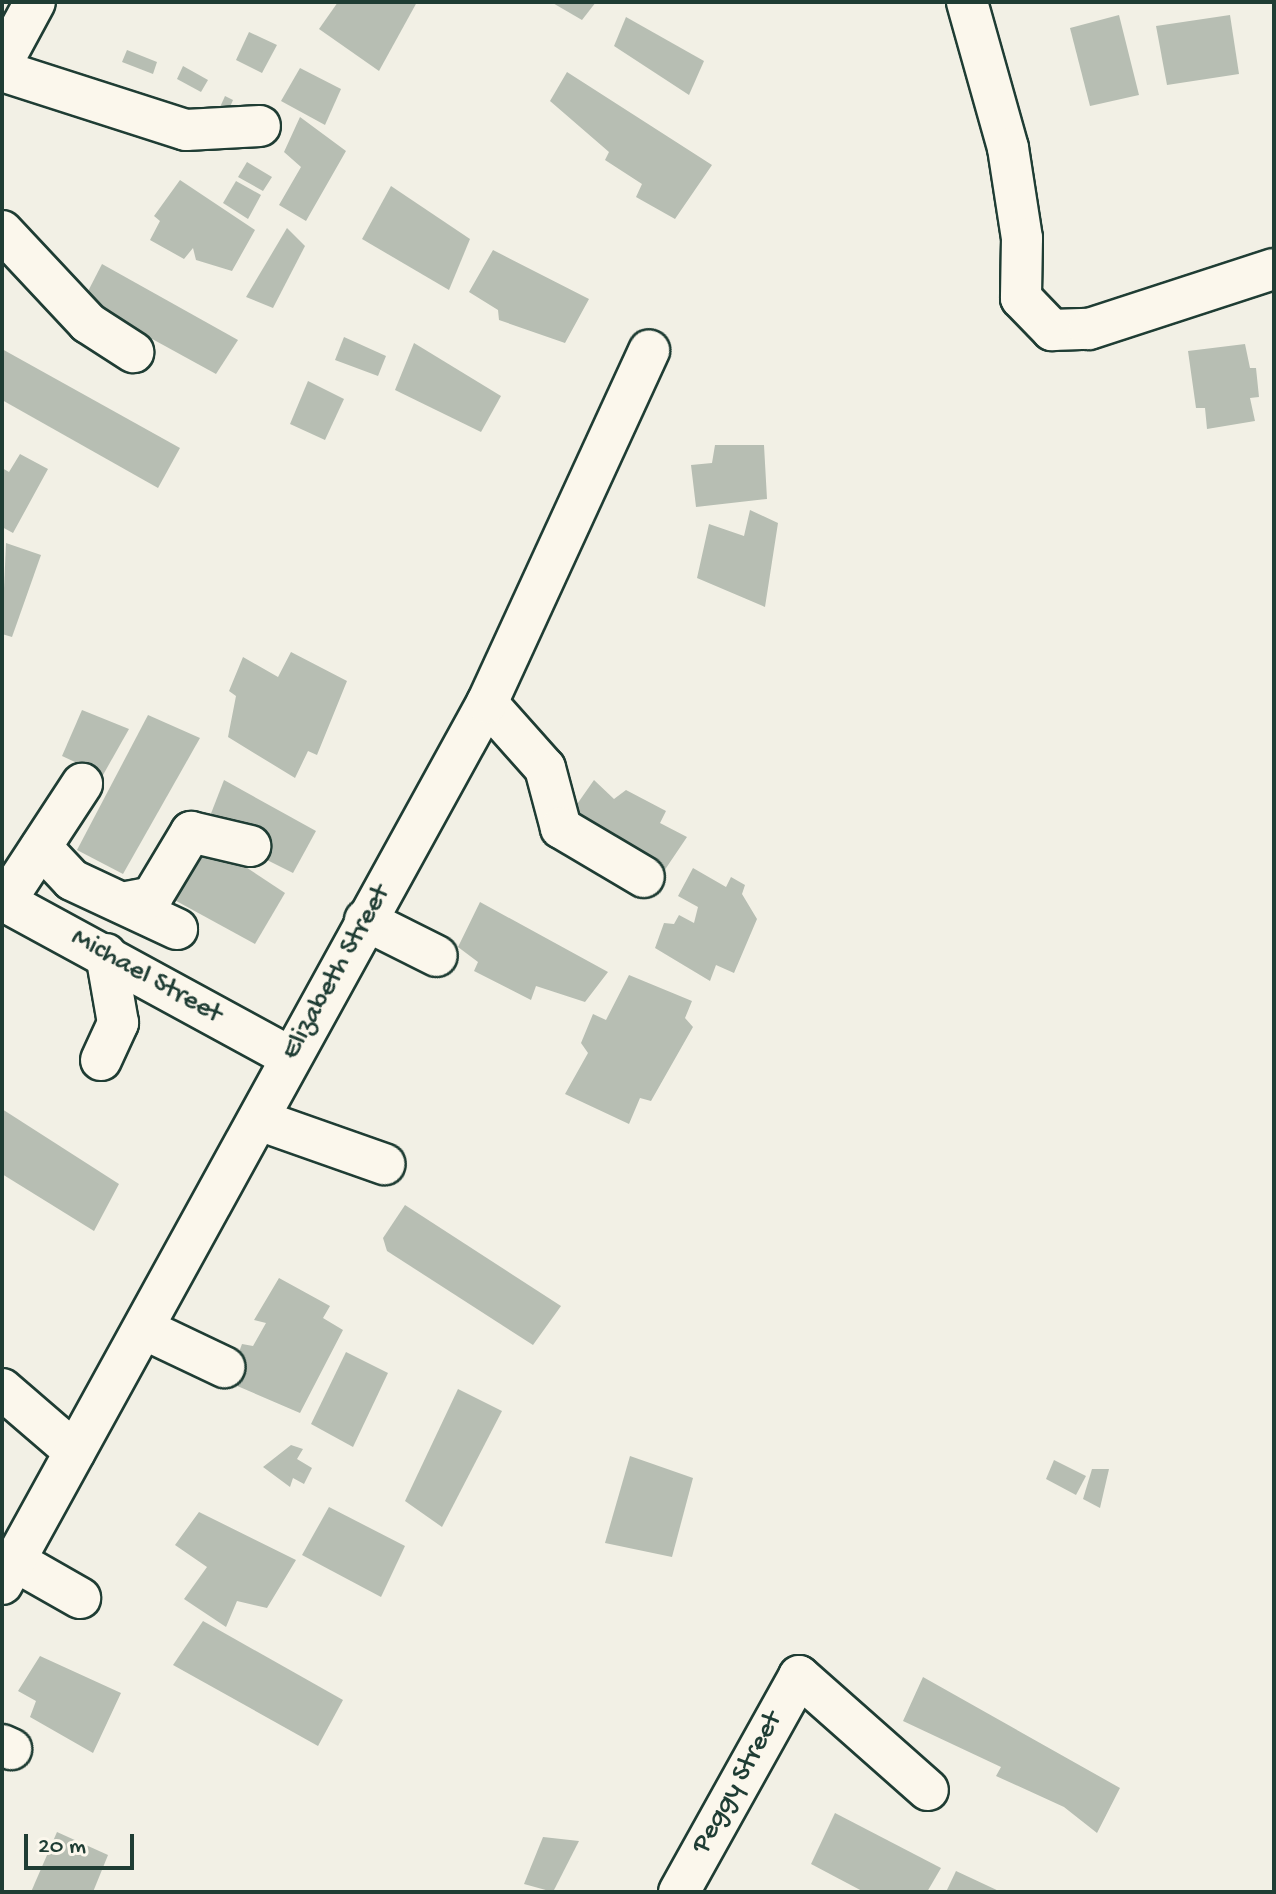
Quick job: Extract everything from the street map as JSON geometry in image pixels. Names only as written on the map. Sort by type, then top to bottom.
[{"type":"street","points":[[2,63],[35,2]]},
{"type":"street","points":[[967,2],[1008,148],[1022,238],[1021,298],[1052,330],[1089,329],[1274,269]]},
{"type":"street","points":[[2,71],[186,130],[260,126]]},
{"type":"street","points":[[2,231],[88,323],[133,352]]},
{"type":"street","name":"Elizabeth Street","points":[[8,1572],[259,1120],[288,1056],[487,703],[649,350]]},
{"type":"street","points":[[487,703],[545,768],[561,828],[644,877]]},
{"type":"street","points":[[4,900],[82,784]]},
{"type":"street","points":[[122,903],[152,897],[191,832],[250,846]]},
{"type":"street","points":[[41,847],[72,880],[177,929]]},
{"type":"street","name":"Michael Street","points":[[4,900],[288,1056]]},
{"type":"street","points":[[365,920],[437,956]]},
{"type":"street","points":[[101,1060],[118,1023],[106,954]]},
{"type":"street","points":[[259,1120],[384,1164]]},
{"type":"street","points":[[144,1329],[224,1367]]},
{"type":"street","points":[[2,1371],[12,1398],[75,1452]]},
{"type":"street","points":[[8,1572],[80,1598]]},
{"type":"street","name":"Peggy Street","points":[[679,1892],[799,1676],[928,1790]]},
{"type":"building","points":[[338,2],[417,2],[379,71],[319,29]]},
{"type":"building","points":[[551,2],[596,2],[582,20]]},
{"type":"building","points":[[1119,15],[1139,95],[1090,106],[1070,28]]},
{"type":"building","points":[[1230,15],[1239,74],[1167,85],[1156,26]]},
{"type":"building","points":[[626,17],[704,61],[689,95],[614,46]]},
{"type":"building","points":[[249,32],[277,45],[262,73],[236,60]]},
{"type":"building","points":[[127,50],[157,62],[153,74],[122,62]]},
{"type":"building","points":[[183,66],[208,80],[201,92],[177,79]]},
{"type":"building","points":[[300,68],[341,89],[325,125],[281,101]]},
{"type":"building","points":[[567,72],[712,165],[675,219],[636,197],[642,184],[605,160],[609,152],[550,101]]},
{"type":"building","points":[[225,96],[233,100],[225,118],[217,114]]},
{"type":"building","points":[[300,117],[346,151],[306,221],[279,205],[301,167],[284,152]]},
{"type":"building","points":[[247,162],[272,177],[263,191],[238,177]]},
{"type":"building","points":[[180,180],[255,230],[232,271],[196,260],[193,248],[184,259],[150,240],[160,221],[154,216]]},
{"type":"building","points":[[236,181],[261,195],[248,219],[223,203]]},
{"type":"building","points":[[391,186],[470,239],[449,290],[362,239]]},
{"type":"building","points":[[287,228],[305,246],[273,308],[246,297]]},
{"type":"building","points":[[493,250],[589,299],[565,343],[499,320],[498,310],[469,292]]},
{"type":"building","points":[[102,264],[238,340],[216,374],[83,301]]},
{"type":"building","points":[[344,337],[386,356],[378,376],[335,360]]},
{"type":"building","points":[[414,343],[501,396],[481,432],[395,390]]},
{"type":"building","points":[[1245,344],[1250,368],[1256,368],[1259,397],[1250,398],[1255,421],[1207,429],[1205,408],[1196,408],[1188,351]]},
{"type":"building","points":[[2,349],[180,448],[158,488],[2,400]]},
{"type":"building","points":[[308,381],[344,399],[325,440],[290,424]]},
{"type":"building","points":[[715,445],[764,445],[767,499],[696,507],[691,465],[712,463]]},
{"type":"building","points":[[20,454],[48,469],[13,533],[2,527],[2,468],[9,472]]},
{"type":"building","points":[[750,510],[778,523],[765,607],[697,578],[709,524],[744,536]]},
{"type":"building","points":[[6,543],[41,555],[12,637],[2,634]]},
{"type":"building","points":[[291,652],[347,681],[317,755],[308,751],[295,778],[228,737],[236,696],[229,691],[243,657],[278,677]]},
{"type":"building","points":[[82,710],[129,729],[103,775],[62,756]]},
{"type":"building","points":[[148,715],[200,738],[123,874],[77,850]]},
{"type":"building","points":[[224,780],[316,831],[293,873],[205,829]]},
{"type":"building","points":[[594,780],[614,799],[626,790],[666,811],[660,823],[687,837],[658,880],[561,827]]},
{"type":"building","points":[[214,846],[285,893],[255,944],[169,897],[192,847]]},
{"type":"building","points":[[693,868],[726,887],[731,877],[745,885],[742,894],[757,919],[734,973],[716,965],[710,981],[655,948],[664,923],[674,924],[679,915],[694,923],[698,907],[678,896]]},
{"type":"building","points":[[480,902],[608,972],[585,1002],[536,986],[531,1000],[474,971],[478,962],[458,947]]},
{"type":"building","points":[[629,975],[692,1001],[685,1018],[693,1027],[651,1101],[640,1098],[629,1124],[565,1094],[588,1053],[581,1043],[593,1014],[606,1020]]},
{"type":"building","points":[[2,1109],[119,1184],[94,1231],[2,1174]]},
{"type":"building","points":[[405,1205],[561,1306],[533,1345],[387,1251],[383,1238]]},
{"type":"building","points":[[279,1278],[330,1306],[323,1318],[343,1330],[300,1413],[228,1382],[242,1344],[253,1346],[266,1323],[254,1320]]},
{"type":"building","points":[[346,1352],[388,1373],[353,1447],[311,1424]]},
{"type":"building","points":[[458,1389],[502,1411],[442,1527],[405,1501]]},
{"type":"building","points":[[291,1445],[303,1449],[297,1459],[312,1468],[304,1484],[293,1478],[290,1487],[263,1467]]},
{"type":"building","points":[[630,1456],[693,1478],[672,1557],[605,1543]]},
{"type":"building","points":[[1054,1460],[1086,1476],[1076,1495],[1046,1479]]},
{"type":"building","points":[[1092,1469],[1109,1469],[1100,1508],[1083,1499]]},
{"type":"building","points":[[329,1507],[405,1546],[381,1597],[302,1555]]},
{"type":"building","points":[[199,1512],[296,1560],[267,1608],[237,1601],[226,1627],[184,1599],[207,1567],[175,1545]]},
{"type":"building","points":[[203,1621],[343,1700],[318,1746],[173,1665]]},
{"type":"building","points":[[40,1656],[121,1693],[93,1753],[30,1717],[36,1701],[18,1691]]},
{"type":"building","points":[[923,1677],[1120,1788],[1097,1833],[1064,1807],[996,1776],[1001,1767],[903,1721]]},
{"type":"building","points":[[835,1813],[941,1868],[927,1892],[864,1892],[811,1864]]},
{"type":"building","points":[[57,1832],[108,1855],[93,1892],[31,1892]]},
{"type":"building","points":[[543,1837],[579,1841],[553,1892],[524,1884]]},
{"type":"building","points":[[956,1871],[1001,1892],[946,1892]]}]
